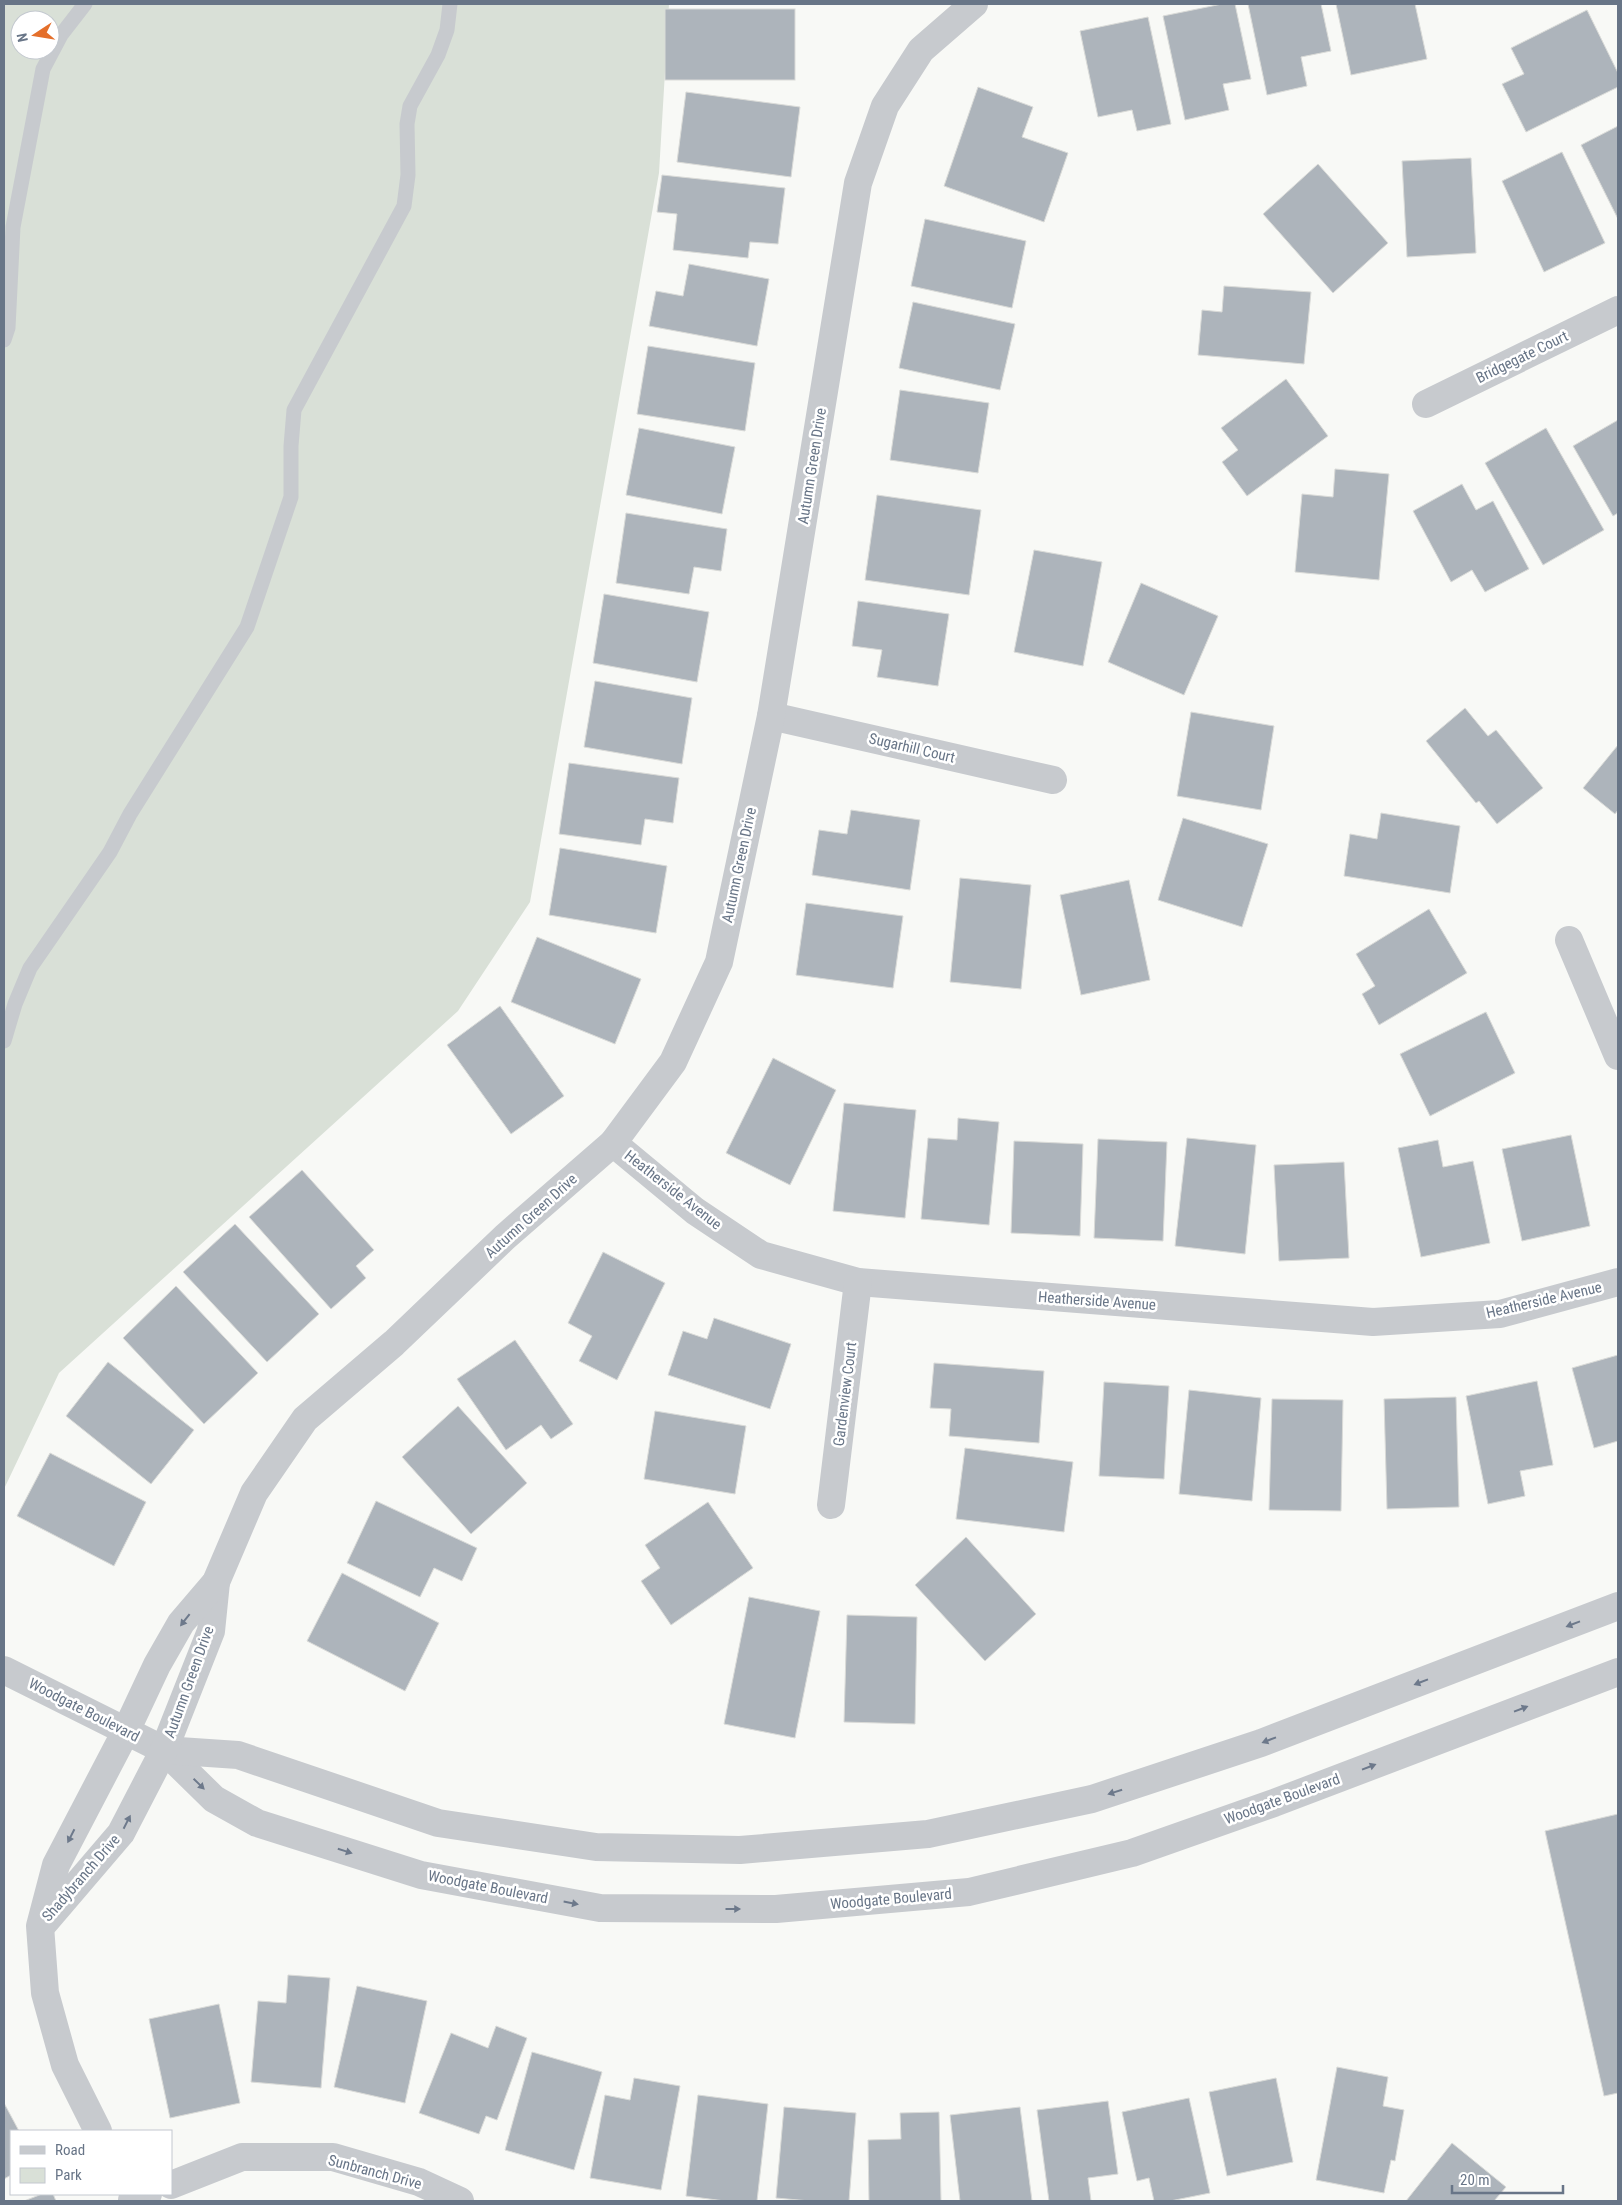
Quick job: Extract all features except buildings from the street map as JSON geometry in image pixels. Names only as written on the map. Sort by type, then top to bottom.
[{"type":"street","name":"Autumn Green Drive","points":[[126,1731],[157,1665],[181,1623],[216,1582],[254,1493],[305,1419],[394,1342],[505,1237],[614,1143],[673,1062],[719,962],[771,716],[858,183],[885,106],[910,66],[921,50],[974,4]]},
{"type":"street","name":"Bridgegate Court","points":[[1426,404],[1618,310]]},
{"type":"street","name":"Sugarhill Court","points":[[771,716],[1053,780]]},
{"type":"street","points":[[1568,940],[1618,1056]]},
{"type":"street","name":"Heatherside Avenue","points":[[614,1143],[695,1211],[761,1255],[858,1282],[1372,1322],[1500,1314],[1618,1282]]},
{"type":"street","name":"Gardenview Court","points":[[831,1505],[858,1282]]},
{"type":"street","name":"Autumn Green Drive","points":[[164,1750],[212,1631],[216,1582]]},
{"type":"street","name":"Woodgate Boulevard","points":[[164,1750],[238,1755],[438,1823],[596,1847],[740,1850],[928,1834],[1092,1799],[1252,1747],[1618,1606]]},
{"type":"street","name":"Woodgate Boulevard","points":[[4,1670],[164,1750],[214,1798],[257,1823],[421,1875],[600,1908],[776,1909],[969,1892],[1132,1853],[1274,1803],[1618,1672]]},
{"type":"street","name":"Shadybranch Drive","points":[[98,2130],[65,2065],[47,2002],[40,1926],[56,1866],[126,1731]]},
{"type":"street","name":"Shadybranch Drive","points":[[40,1926],[121,1833],[164,1750]]},
{"type":"street","name":"Sunbranch Drive","points":[[172,2185],[242,2157],[333,2157],[419,2182],[460,2201]]},
{"type":"lane","points":[[4,340],[8,328],[12,227],[43,69],[61,35],[84,4]]},
{"type":"lane","points":[[4,1041],[7,1020],[30,968],[110,852],[130,814],[247,627],[291,497],[291,446],[294,410],[404,206],[408,174],[407,124],[410,106],[438,55],[447,30],[450,4]]},
{"type":"green space","points":[[4,4],[669,4],[659,173],[530,902],[458,1011],[59,1373],[4,1489]]}]
